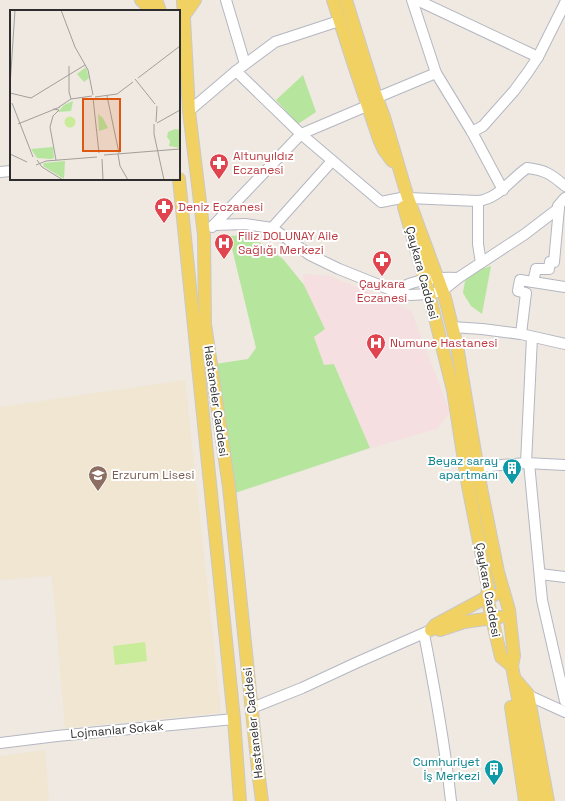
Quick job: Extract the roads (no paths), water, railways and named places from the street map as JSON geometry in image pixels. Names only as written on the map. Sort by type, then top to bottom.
[{"type":"main road","points":[[140,0],[151,10]]},
{"type":"main road","points":[[156,0],[160,10]]},
{"type":"main road","name":"Hastaneler Caddesi","points":[[183,0],[188,111],[204,235],[206,324],[229,487],[262,801]]},
{"type":"main road","points":[[183,17],[194,0]]},
{"type":"main road","points":[[333,0],[339,21],[372,102],[384,150],[392,161]]},
{"type":"main road","name":"Çaykara Caddesi","points":[[339,0],[358,64],[405,198],[437,277],[452,327],[461,366],[498,572],[509,615],[514,656],[512,666],[537,801]]},
{"type":"main road","name":"Çaykara Caddesi","points":[[346,0],[372,102],[384,117],[453,390],[468,486],[488,587],[488,598],[501,657],[512,666]]},
{"type":"main road","name":"Hastaneler Caddesi","points":[[179,180],[234,719],[240,801]]},
{"type":"main road","points":[[427,632],[435,625],[488,598],[504,592]]},
{"type":"main road","points":[[427,632],[464,622],[493,619],[509,615]]},
{"type":"main road","points":[[525,801],[510,700],[511,684],[514,678],[528,694],[548,801]]},
{"type":"street","points":[[226,0],[245,64]]},
{"type":"street","points":[[412,0],[436,73],[472,132],[503,190]]},
{"type":"street","points":[[417,0],[538,57]]},
{"type":"street","points":[[472,132],[483,126],[514,91],[538,57],[565,3]]},
{"type":"street","points":[[188,111],[236,71],[275,42],[339,21]]},
{"type":"street","points":[[236,71],[301,134],[381,202],[405,198],[486,200],[503,190],[527,168],[541,169],[554,176],[565,186]]},
{"type":"street","points":[[204,235],[301,134],[436,73]]},
{"type":"street","points":[[272,228],[332,161]]},
{"type":"street","points":[[0,172],[10,171]]},
{"type":"street","points":[[533,282],[536,269],[549,269],[550,262],[554,262],[558,206],[565,198]]},
{"type":"street","points":[[478,201],[478,244],[481,263]]},
{"type":"street","points":[[214,225],[245,224],[272,228],[310,255],[322,261],[394,291],[410,296],[442,291],[458,278],[525,234],[559,208]]},
{"type":"street","points":[[394,291],[404,286],[437,277],[458,278]]},
{"type":"street","points":[[521,334],[526,293],[518,291],[520,280],[565,287]]},
{"type":"street","points":[[452,327],[521,334],[565,344]]},
{"type":"street","points":[[532,337],[528,463],[542,600],[565,701]]},
{"type":"street","points":[[478,467],[528,463],[565,465]]},
{"type":"street","points":[[540,574],[565,576]]},
{"type":"street","points":[[252,708],[302,688],[427,632],[447,761],[451,801]]},
{"type":"street","points":[[528,694],[565,712]]},
{"type":"street","name":"Lojmanlar Sokak","points":[[0,743],[65,735],[234,719]]},
{"type":"place","name":"Altunyıldız Eczanesi","points":[[219,180]]},
{"type":"place","name":"Deniz Eczanesi","points":[[164,224]]},
{"type":"place","name":"Filiz DOLUNAY Aile Sağlığı Merkezi","points":[[224,260]]},
{"type":"place","name":"Çaykara Eczanesi","points":[[382,277]]},
{"type":"place","name":"Numune Hastanesi","points":[[376,360]]},
{"type":"place","name":"Beyaz saray apartmanı","points":[[512,485]]},
{"type":"place","name":"Erzurum Lisesi","points":[[98,492]]},
{"type":"place","name":"Cumhuriyet İş Merkezi","points":[[494,786]]}]
